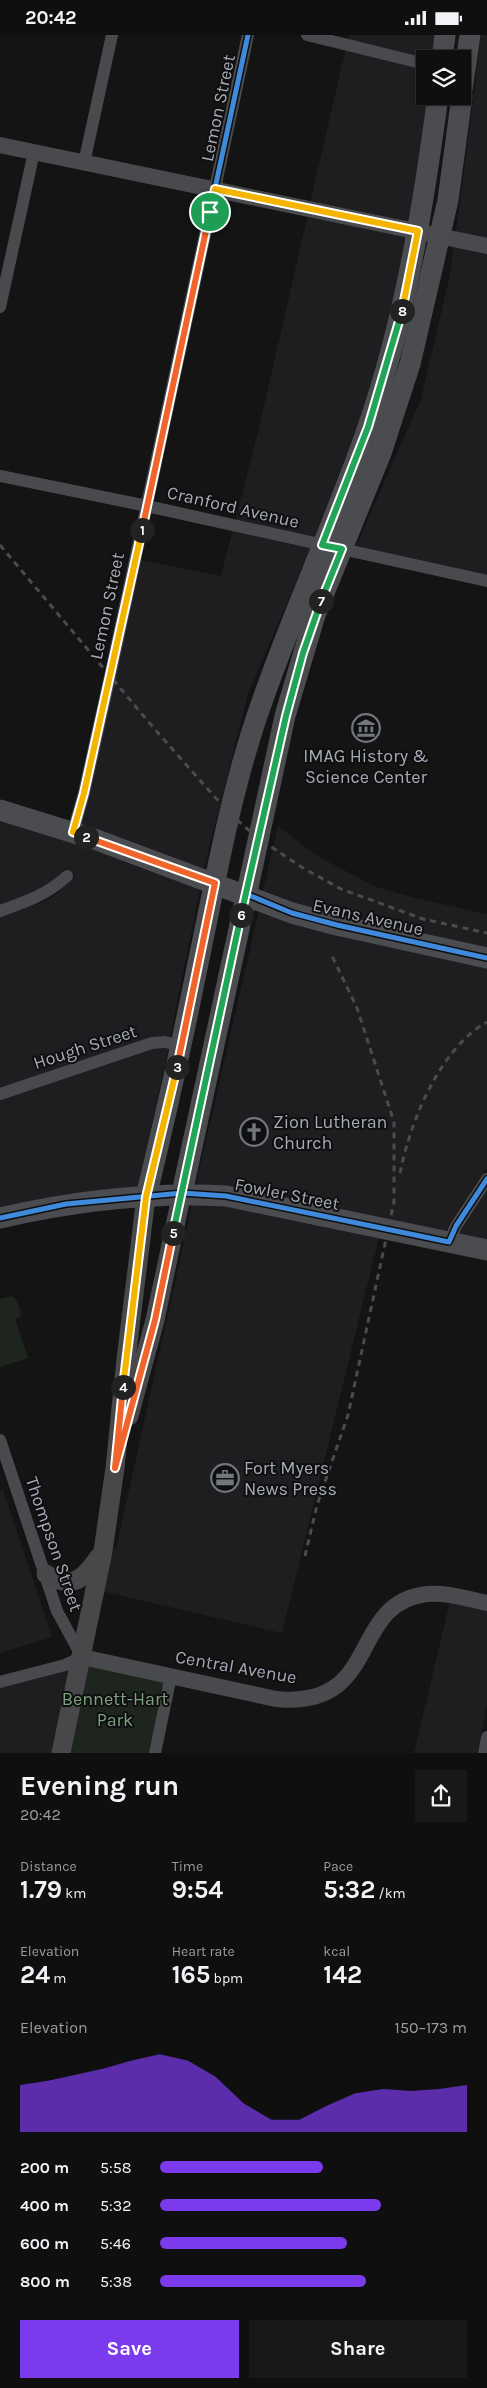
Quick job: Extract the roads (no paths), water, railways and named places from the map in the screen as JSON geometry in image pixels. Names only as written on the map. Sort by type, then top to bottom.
[{"type":"main road","points":[[443,50],[445,35]]},
{"type":"main road","points":[[468,50],[470,35]]},
{"type":"main road","points":[[115,1468],[155,1320],[286,716],[332,547],[389,361],[409,280],[437,105]]},
{"type":"main road","points":[[61,1753],[103,1551],[115,1468],[146,1197],[182,1046],[237,783],[256,720],[332,547],[381,453],[410,364],[440,235],[448,200],[461,105]]},
{"type":"main road","name":"Evans Avenue","points":[[0,810],[73,832],[246,894],[292,913],[337,925],[487,958]]},
{"type":"main road","name":"Fowler Street","points":[[0,1217],[66,1204],[182,1193],[226,1195],[487,1250]]},
{"type":"main road","points":[[140,1246],[144,1264],[133,1353],[136,1363],[143,1365]]},
{"type":"main road","points":[[46,1574],[62,1582],[76,1581],[89,1571],[103,1551]]},
{"type":"street","points":[[84,163],[112,35]]},
{"type":"street","name":"Lemon Street","points":[[73,832],[86,783],[147,506],[248,35]]},
{"type":"street","points":[[307,35],[416,62]]},
{"type":"street","points":[[0,145],[487,246]]},
{"type":"street","points":[[0,307],[34,153]]},
{"type":"street","name":"Cranford Avenue","points":[[0,476],[147,506],[487,581]]},
{"type":"street","points":[[0,911],[42,896],[55,888],[66,876]]},
{"type":"street","name":"Hough Street","points":[[0,1094],[152,1043],[165,1042],[182,1046]]},
{"type":"street","points":[[449,1242],[456,1225],[487,1179]]},
{"type":"street","name":"Thompson Street","points":[[0,1440],[57,1611],[82,1657]]},
{"type":"street","name":"Central Avenue","points":[[82,1657],[276,1699],[302,1699],[317,1697],[338,1685],[349,1675],[378,1623],[397,1605],[409,1599],[438,1593],[487,1603]]},
{"type":"street","points":[[0,1682],[65,1665],[82,1657]]},
{"type":"street","points":[[155,1753],[171,1676]]},
{"type":"street","points":[[484,1753],[487,1737]]},
{"type":"railway","points":[[0,545],[152,726],[229,813],[258,838],[303,868],[341,889],[423,919],[487,933]]},
{"type":"railway","points":[[305,1556],[317,1505],[348,1415],[394,1202],[394,1122],[357,1008],[332,956]]},
{"type":"railway","points":[[400,1173],[411,1132],[441,1068],[455,1049],[470,1034],[487,1022]]},
{"type":"place","name":"IMAG History & Science Center","points":[[366,728]]},
{"type":"place","name":"Zion Lutheran Church","points":[[254,1132]]},
{"type":"place","name":"Fort Myers News Press","points":[[225,1478]]},
{"type":"park label","name":"Bennett-Hart Park","points":[[115,1710]]}]
